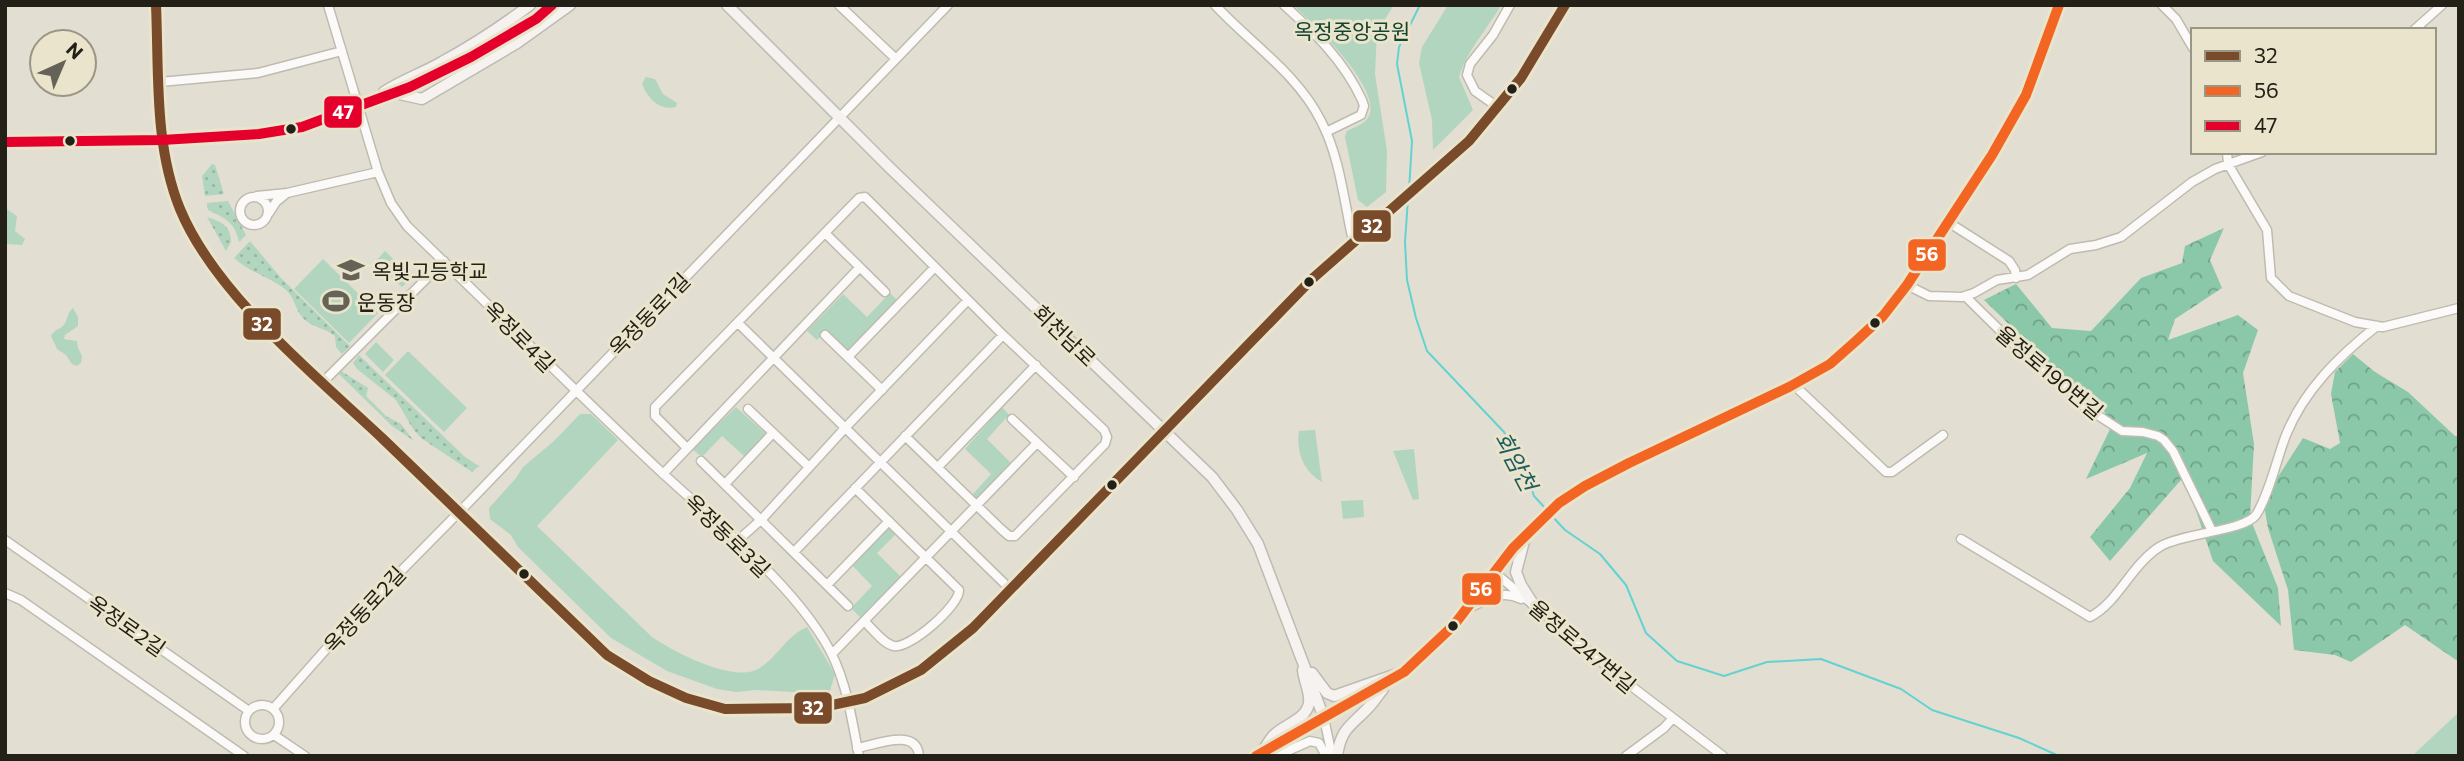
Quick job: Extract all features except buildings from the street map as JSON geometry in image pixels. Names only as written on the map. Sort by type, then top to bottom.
[{"type":"main road","points":[[372,101],[399,82],[442,62],[502,26],[530,5]]},
{"type":"main road","points":[[5,142],[162,140],[270,133],[302,127],[395,93],[471,57],[536,19],[552,5]]},
{"type":"main road","points":[[395,93],[422,99],[517,43],[570,5]]},
{"type":"main road","name":"회천남로","points":[[727,5],[1212,477],[1258,544],[1324,718]]},
{"type":"main road","points":[[1259,754],[1404,672],[1442,638],[1525,535],[1559,503],[1629,463],[1794,385],[1844,353],[1883,316],[1907,285],[1992,155],[2026,95],[2059,5]]},
{"type":"main road","points":[[1525,535],[1516,572],[1533,604]]},
{"type":"main road","points":[[1303,659],[1326,693],[1334,696],[1404,672]]},
{"type":"main road","points":[[1259,754],[1274,735],[1304,715],[1308,707],[1303,659]]},
{"type":"main road","points":[[1334,756],[1348,725],[1368,709],[1387,684]]},
{"type":"street","points":[[156,5],[162,140],[176,199],[187,226],[217,273],[323,382],[607,655],[649,681],[686,698],[725,709],[818,708],[865,698],[921,670],[973,628],[1312,279],[1447,162],[1499,108],[1521,79],[1564,5]]},
{"type":"street","name":"옥정로4길","points":[[328,5],[378,172],[395,211],[575,391]]},
{"type":"street","name":"옥정동로1길","points":[[459,512],[948,5]]},
{"type":"street","points":[[1215,5],[1299,87],[1311,104],[1326,132],[1335,161],[1353,242]]},
{"type":"street","points":[[1284,5],[1332,53],[1364,106],[1361,115],[1326,132]]},
{"type":"street","points":[[1499,108],[1475,91],[1467,75],[1471,64],[1493,35],[1510,5]]},
{"type":"street","points":[[2162,5],[2176,19],[2191,45]]},
{"type":"street","points":[[2416,28],[2441,5]]},
{"type":"street","points":[[840,6],[895,58]]},
{"type":"street","points":[[160,82],[258,73],[342,51]]},
{"type":"street","points":[[2227,154],[2228,164],[2267,230],[2271,278],[2290,296],[2356,323],[2383,327],[2459,308]]},
{"type":"street","points":[[1907,285],[1929,296],[1965,296],[1997,280],[2016,278],[2037,270],[2070,249],[2121,237],[2192,182],[2228,164],[2256,154]]},
{"type":"street","points":[[287,193],[276,202],[258,225],[252,225],[241,218],[242,202],[254,196],[287,193],[378,172]]},
{"type":"street","points":[[254,196],[265,202],[268,211],[266,218]]},
{"type":"street","points":[[686,447],[660,423],[653,412],[655,407],[859,198],[865,197],[1003,335],[1104,430],[1107,438],[1105,444],[1015,536],[1009,536],[905,436]]},
{"type":"street","points":[[1948,222],[2009,261],[2015,270],[2016,278]]},
{"type":"street","points":[[825,233],[885,292]]},
{"type":"street","points":[[323,382],[444,261]]},
{"type":"street","points":[[848,357],[935,267]]},
{"type":"street","points":[[663,474],[859,268]]},
{"type":"street","name":"율정로190번길","points":[[1965,296],[2032,362],[2064,383],[2082,405],[2122,431],[2150,433],[2164,440],[2173,451],[2212,531]]},
{"type":"street","points":[[736,542],[762,519],[968,300]]},
{"type":"street","points":[[738,323],[1010,589]]},
{"type":"street","points":[[1961,539],[2090,617],[2100,612],[2139,563],[2163,545],[2244,524],[2254,517],[2273,476],[2294,417],[2324,373],[2377,326]]},
{"type":"street","points":[[825,335],[882,390]]},
{"type":"street","points":[[794,552],[1003,335]]},
{"type":"street","points":[[937,467],[1036,365]]},
{"type":"street","points":[[1794,385],[1886,472],[1892,472],[1943,435]]},
{"type":"street","name":"옥정동로3길","points":[[575,391],[798,604],[832,654],[844,683],[858,752]]},
{"type":"street","points":[[748,409],[809,467]]},
{"type":"street","points":[[1012,419],[1073,477]]},
{"type":"street","points":[[725,484],[773,433]]},
{"type":"street","points":[[832,654],[1037,443]]},
{"type":"street","points":[[701,461],[848,606]]},
{"type":"street","points":[[855,488],[960,590],[960,596],[952,607],[918,636],[901,646],[888,643],[864,621]]},
{"type":"street","name":"옥정동로2길","points":[[273,709],[343,630],[459,512]]},
{"type":"street","points":[[827,585],[889,521]]},
{"type":"street","name":"옥정로2길","points":[[5,540],[249,711]]},
{"type":"street","name":"율정로247번길","points":[[1494,572],[1622,679],[1723,756]]},
{"type":"street","points":[[5,593],[21,600],[244,756]]},
{"type":"street","points":[[1465,610],[1489,598],[1506,594],[1533,604]]},
{"type":"street","points":[[263,705],[273,709],[279,719],[274,735],[264,740],[248,733],[245,722],[249,711],[263,705]]},
{"type":"street","points":[[1324,718],[1334,756]]},
{"type":"street","points":[[1626,756],[1673,718]]},
{"type":"street","points":[[274,735],[305,756]]},
{"type":"street","points":[[858,752],[903,738],[912,741],[918,748],[919,756]]},
{"type":"street","points":[[1259,754],[1283,752],[1310,741],[1318,743],[1326,756]]},
{"type":"green space","name":"옥정중앙공원","points":[[1293,5],[1394,5],[1377,32],[1375,74],[1387,151],[1386,192],[1367,207],[1358,200],[1345,137],[1347,131],[1369,116],[1370,104],[1365,89],[1343,56]]},
{"type":"green space","name":"옥정중앙공원","points":[[1448,5],[1501,5],[1472,49],[1459,77],[1473,110],[1433,150],[1432,120],[1419,63],[1422,47]]},
{"type":"green space","points":[[646,77],[655,79],[663,94],[677,103],[676,107],[664,107],[650,98],[642,83]]},
{"type":"green space","points":[[212,164],[215,165],[224,194],[205,196],[202,176]]},
{"type":"green space","points":[[228,201],[246,235],[239,242],[229,222],[208,210],[207,203]]},
{"type":"green space","points":[[5,208],[17,216],[15,231],[25,239],[22,245],[5,244]]},
{"type":"green space","points":[[207,217],[227,228],[231,242],[226,251]]},
{"type":"green space","points":[[2224,228],[2210,260],[2222,288],[2175,319],[2168,340],[2238,315],[2258,330],[2243,373],[2254,444],[2250,518],[2278,588],[2281,626],[2213,561],[2185,478],[2110,561],[2090,537],[2130,488],[2147,453],[2086,479],[2111,427],[2102,406],[2054,368],[1984,300],[2016,284],[2052,328],[2091,331],[2141,278],[2182,263],[2185,246]]},
{"type":"green space","points":[[250,241],[281,278],[350,346],[342,354],[336,347],[335,336],[306,321],[285,289],[234,258]]},
{"type":"green space","points":[[385,251],[412,277],[402,287],[375,262]]},
{"type":"green space","name":"운동장","points":[[323,259],[378,313],[349,343],[294,289]]},
{"type":"green space","points":[[890,293],[897,300],[848,351],[827,331],[817,340],[807,331],[843,294],[867,317]]},
{"type":"green space","points":[[73,308],[78,317],[78,326],[65,335],[64,339],[77,341],[82,356],[81,363],[77,366],[57,349],[51,336],[63,326]]},
{"type":"green space","points":[[376,342],[394,360],[383,372],[365,354]]},
{"type":"green space","name":"운동장","points":[[408,351],[467,408],[444,432],[385,375]]},
{"type":"green space","points":[[2353,354],[2375,372],[2408,392],[2455,436],[2459,436],[2459,662],[2405,625],[2351,662],[2335,655],[2294,650],[2288,590],[2268,528],[2263,500],[2303,438],[2330,449],[2340,443],[2331,394],[2335,372]]},
{"type":"green space","points":[[359,355],[465,457],[479,466],[472,472],[421,438],[396,400],[357,369],[353,363]]},
{"type":"green space","points":[[341,371],[368,388],[366,396],[386,416],[401,424],[414,441],[392,426],[339,374]]},
{"type":"green space","points":[[736,407],[766,434],[744,456],[722,436],[702,457],[692,449]]},
{"type":"green space","points":[[1002,407],[1009,415],[987,439],[1011,463],[977,499],[973,494],[991,474],[965,449]]},
{"type":"green space","points":[[580,414],[591,414],[618,440],[537,526],[652,637],[704,664],[734,672],[758,669],[793,636],[807,627],[835,674],[829,694],[756,690],[736,692],[717,689],[667,671],[611,638],[518,547],[511,535],[490,519],[489,508],[523,467]]},
{"type":"green space","points":[[1315,430],[1322,482],[1306,467],[1299,446],[1299,431]]},
{"type":"green space","points":[[1414,449],[1419,499],[1413,500],[1393,451]]},
{"type":"green space","points":[[1363,500],[1364,517],[1343,519],[1341,501]]},
{"type":"green space","points":[[889,525],[897,533],[877,553],[902,578],[861,618],[851,608],[872,586],[851,564]]},
{"type":"green space","points":[[2459,712],[2459,756],[2412,756]]},
{"type":"waterway","name":"회암천","points":[[1409,190],[1412,141],[1397,64],[1399,47],[1420,5]]},
{"type":"waterway","name":"회암천","points":[[1408,199],[1405,242],[1407,280],[1427,351],[1504,432],[1525,469],[1534,496],[1545,508]]},
{"type":"waterway","name":"회암천","points":[[1551,515],[1565,530],[1600,554],[1626,585],[1646,633],[1677,661],[1724,676],[1767,662],[1821,659],[1901,689],[1932,710],[2019,738],[2059,756]]},
{"type":"transit line","name":"32","points":[[156,5],[159,108],[166,160],[180,209],[196,241],[217,272],[269,332],[607,655],[649,681],[686,698],[725,709],[818,708],[865,698],[921,670],[973,628],[1312,279],[1469,141],[1521,78],[1565,5]]},
{"type":"transit line","name":"47","points":[[5,142],[162,140],[259,134],[302,127],[410,87],[471,57],[536,19],[552,5]]},
{"type":"transit line","name":"56","points":[[1256,756],[1404,672],[1454,625],[1513,548],[1559,503],[1629,463],[1789,387],[1830,364],[1883,316],[1907,285],[1992,155],[2026,95],[2059,5]]},
{"type":"place","name":"옥빛고등학교","points":[[351,270]]},
{"type":"place","name":"운동장","points":[[336,301]]}]
